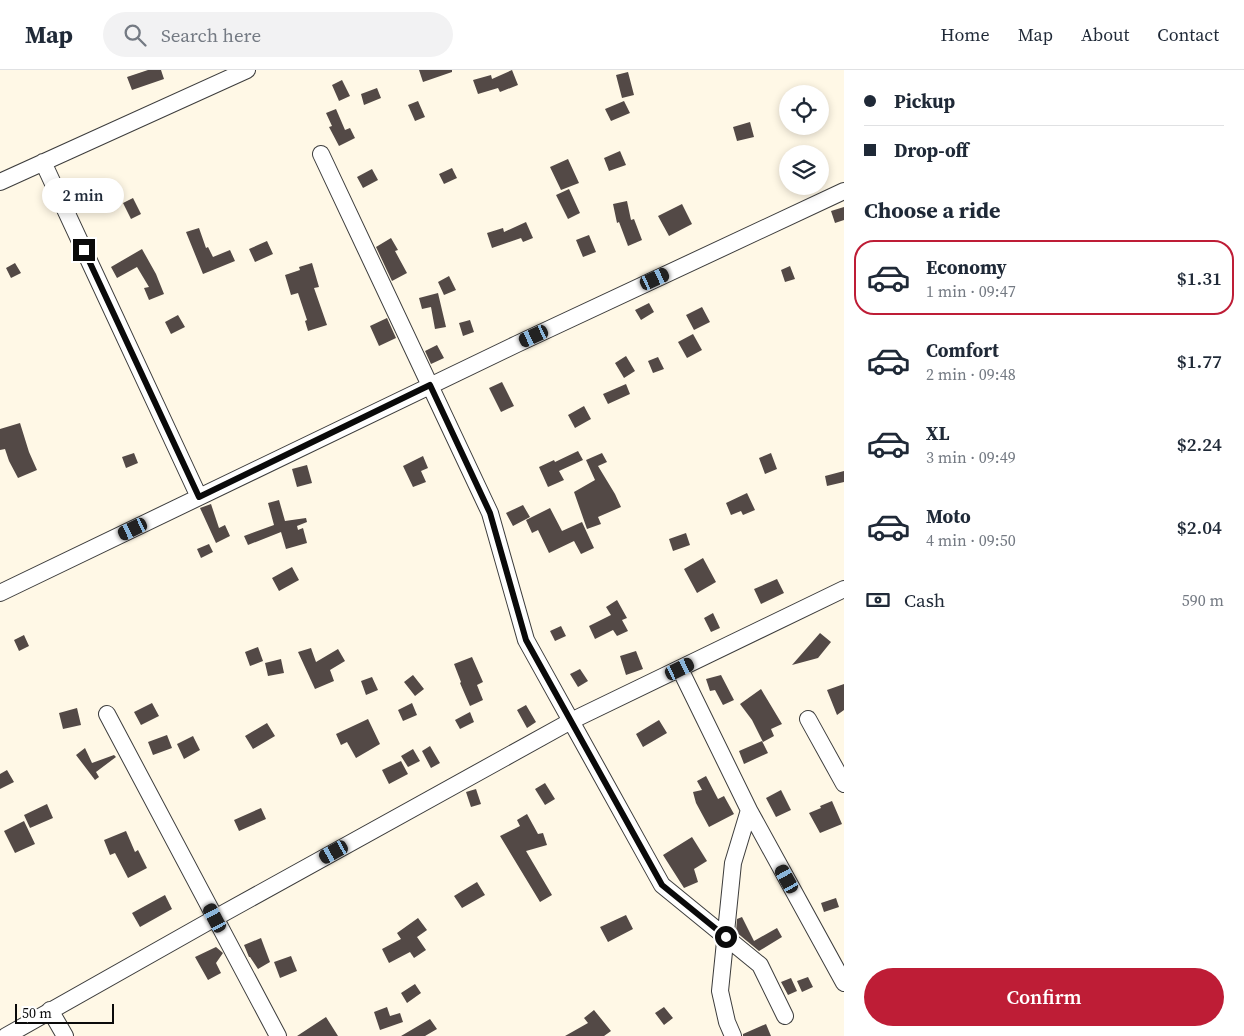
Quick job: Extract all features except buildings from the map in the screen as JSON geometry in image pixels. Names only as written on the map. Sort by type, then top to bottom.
[{"type":"street","points":[[0,182],[247,70]]},
{"type":"street","points":[[321,154],[490,513],[526,640],[662,885],[760,965],[786,1016]]},
{"type":"street","points":[[43,162],[199,497]]},
{"type":"street","points":[[0,592],[430,385],[844,191]]},
{"type":"street","points":[[6,1036],[571,721],[844,589]]},
{"type":"street","points":[[680,669],[749,810],[844,983]]},
{"type":"street","points":[[107,714],[278,1036]]},
{"type":"street","points":[[808,719],[844,784]]},
{"type":"street","points":[[733,1036],[727,1022],[720,991],[733,863],[749,810]]},
{"type":"street","points":[[50,1010],[65,1036]]},
{"type":"route","points":[[84,250],[199,497],[430,385],[490,513],[526,640],[662,885],[726,937]]}]
